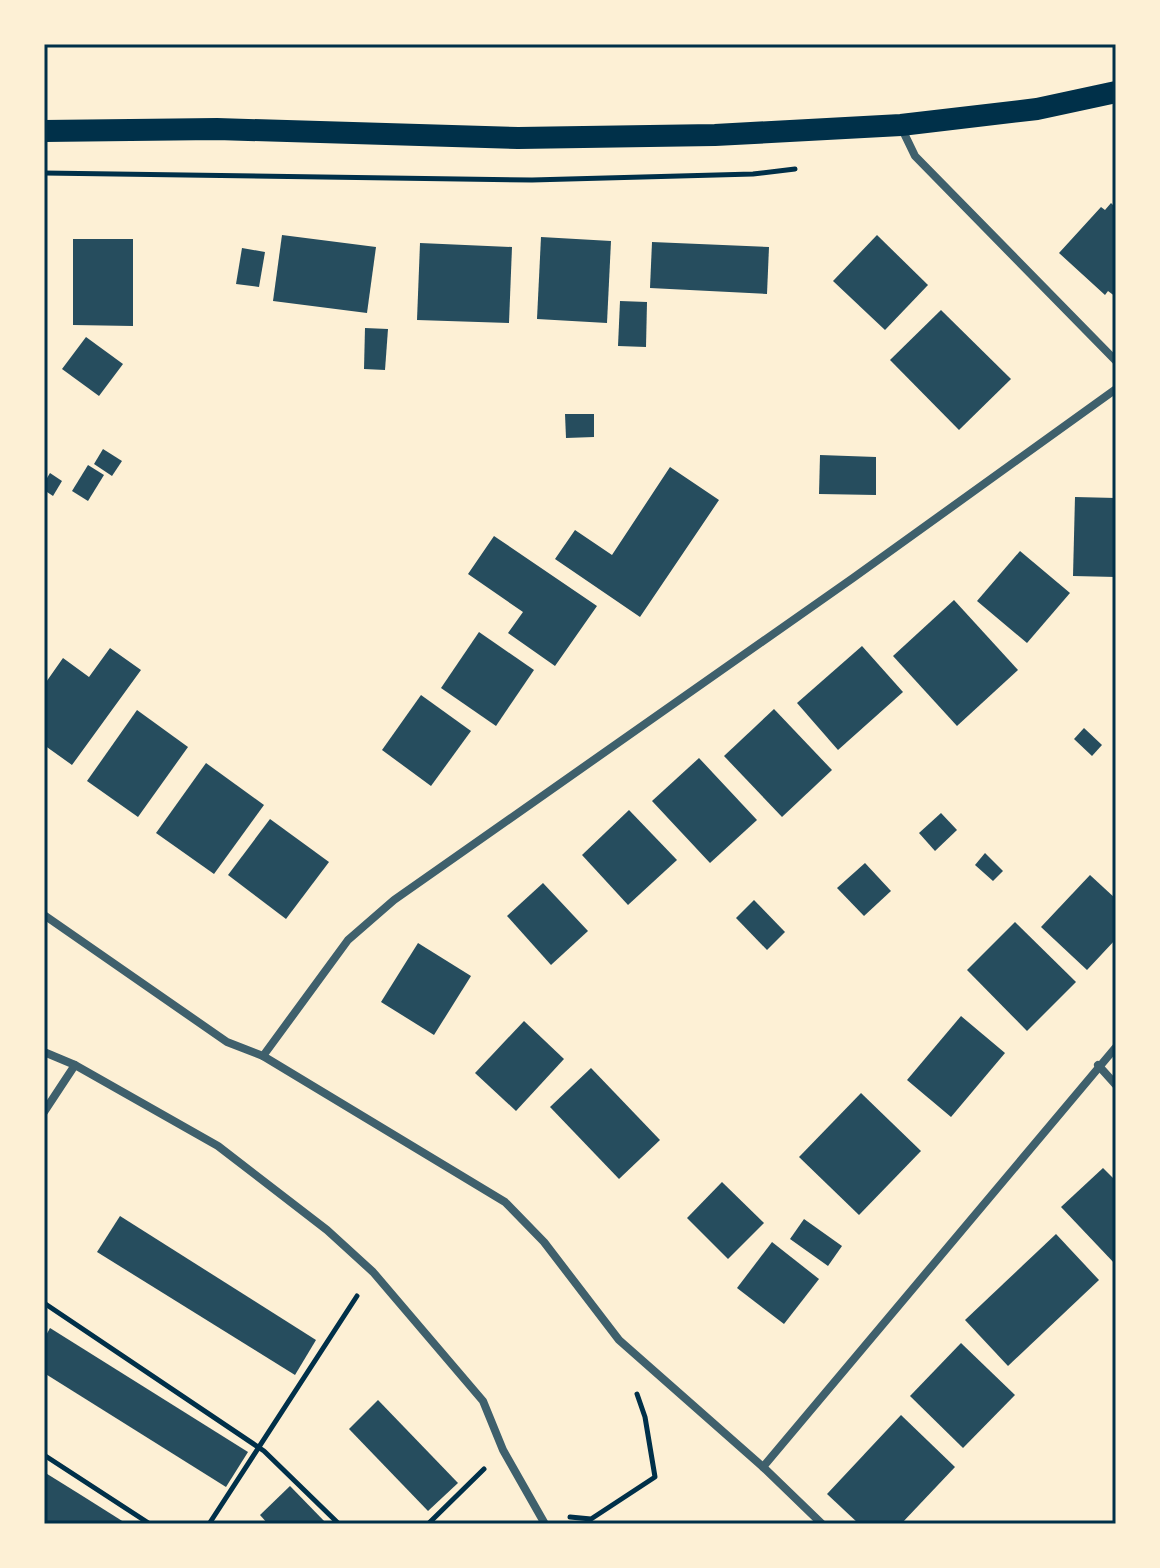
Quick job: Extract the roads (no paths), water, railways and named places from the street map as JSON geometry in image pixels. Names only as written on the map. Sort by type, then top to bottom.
[{"type":"highway","points":[[44,131],[217,129],[518,138],[715,135],[901,125],[1037,109],[1116,92]]},
{"type":"street","points":[[901,125],[915,156],[1116,361]]},
{"type":"street","points":[[263,1056],[348,940],[394,900],[1116,389]]},
{"type":"street","points":[[44,915],[227,1042],[263,1056],[505,1202],[544,1242],[619,1340],[763,1467],[822,1524]]},
{"type":"street","points":[[763,1467],[1116,1047]]},
{"type":"street","points":[[44,1052],[75,1065],[218,1146],[327,1230],[373,1272],[483,1401],[503,1450],[545,1524]]},
{"type":"street","points":[[44,1112],[75,1065]]},
{"type":"street","points":[[1098,1065],[1116,1085]]}]
